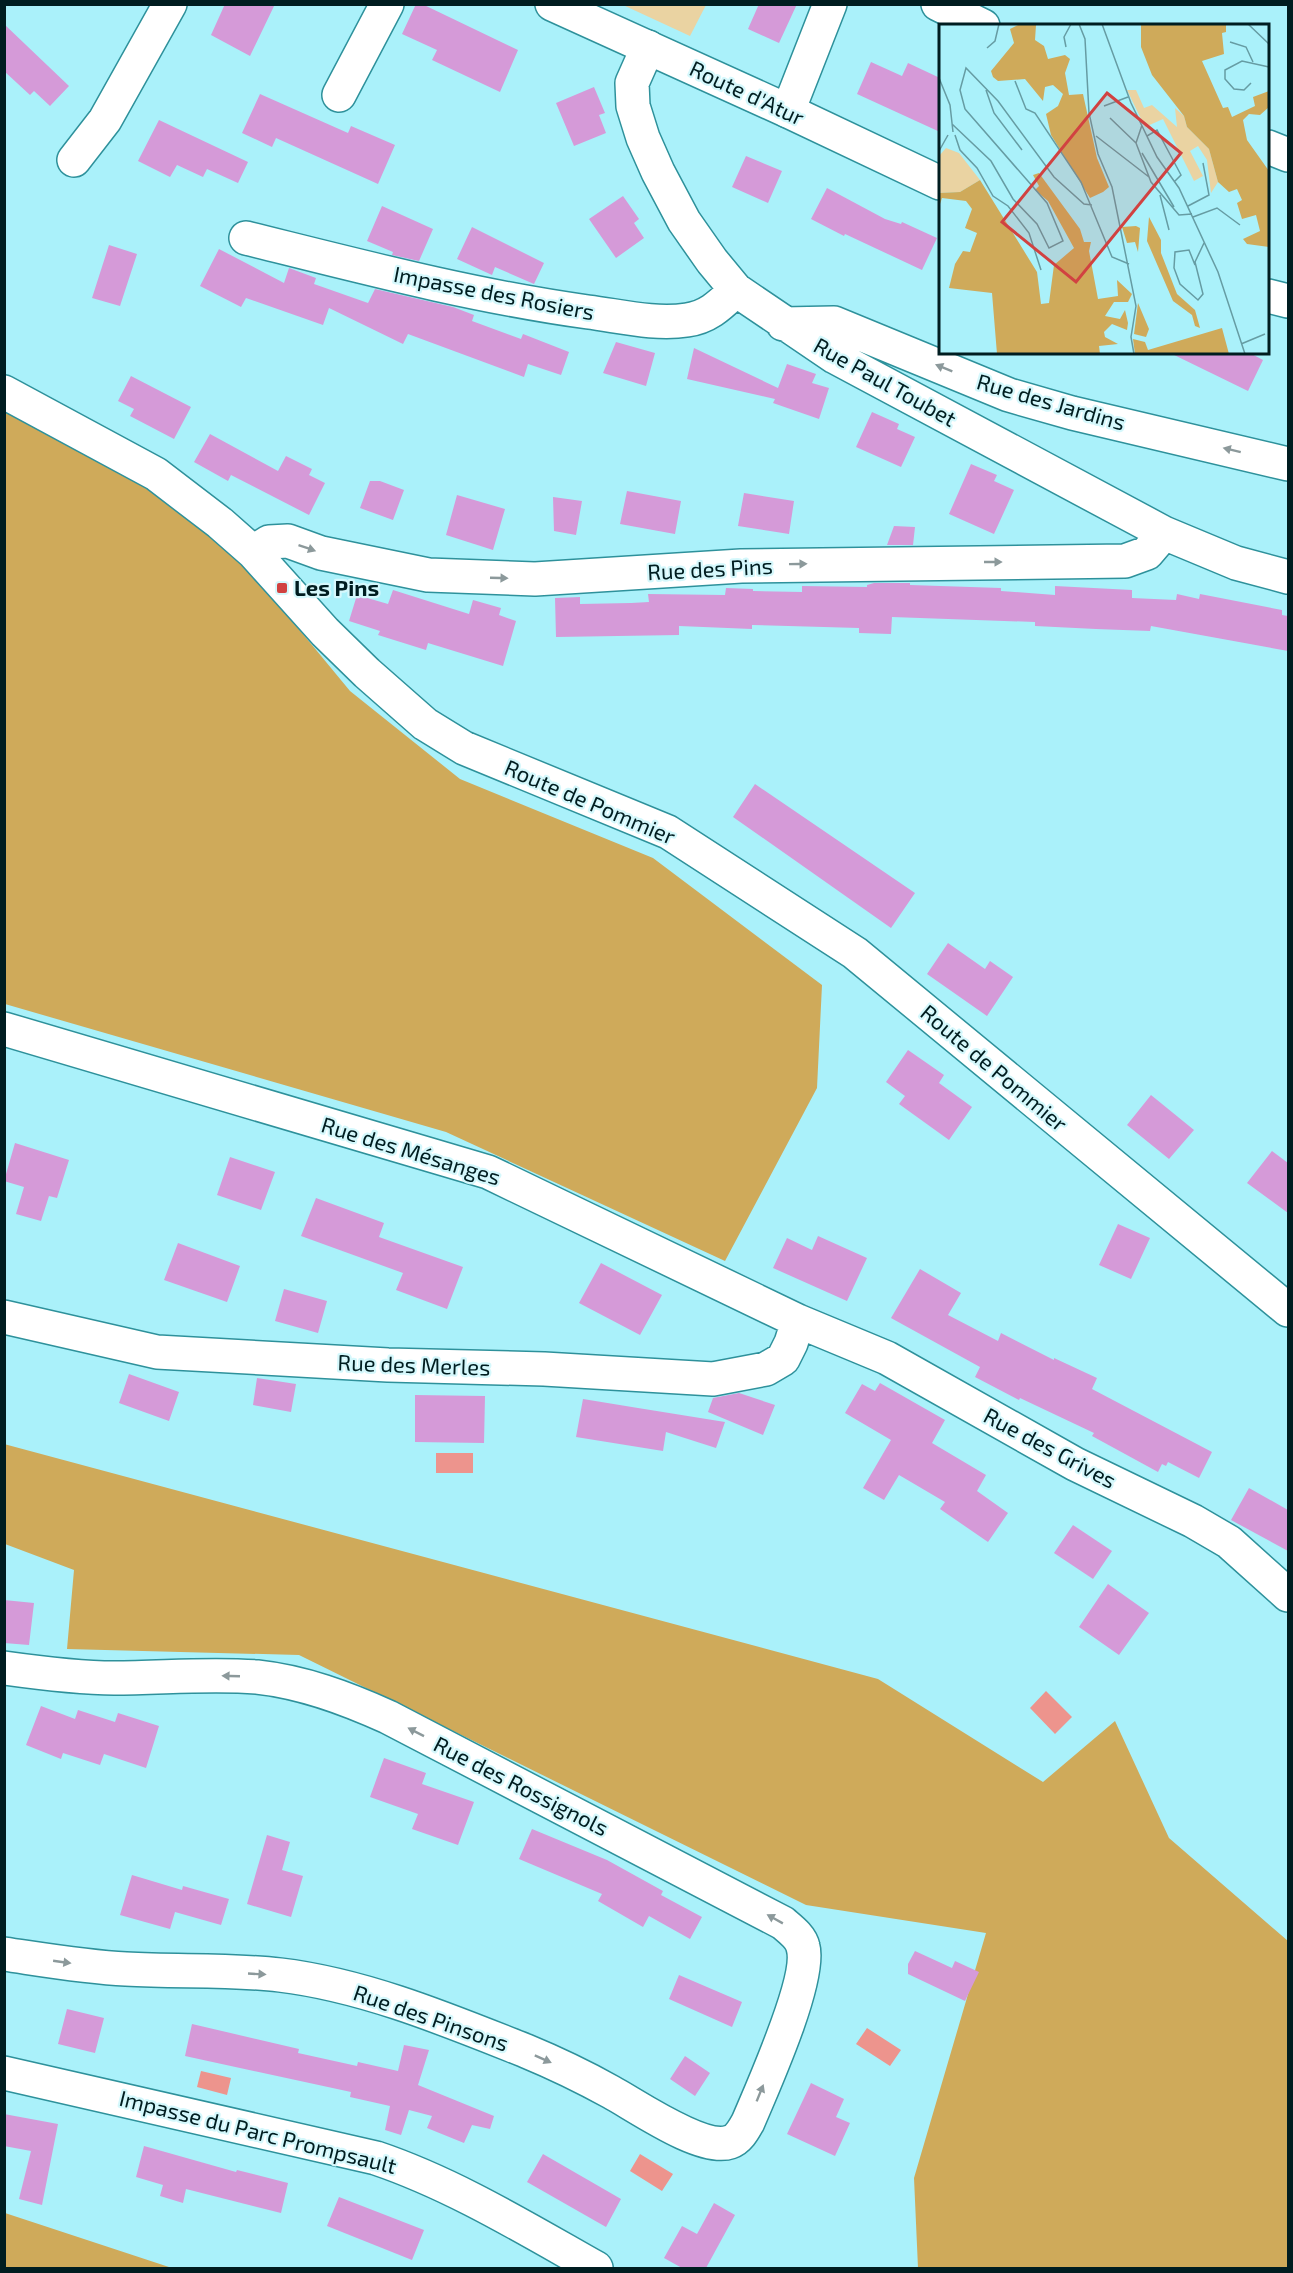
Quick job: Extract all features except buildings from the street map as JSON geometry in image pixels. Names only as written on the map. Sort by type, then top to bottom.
[{"type":"street","points":[[74,160],[105,120],[170,4]]},
{"type":"street","points":[[339,95],[387,4]]},
{"type":"street","name":"Route d'Atur","points":[[552,4],[939,183]]},
{"type":"street","points":[[788,111],[830,4]]},
{"type":"street","points":[[938,4],[979,24]]},
{"type":"street","name":"Rue Paul Toubet","points":[[648,47],[632,83],[633,105],[643,138],[684,220],[712,261],[736,290],[783,324],[835,357],[1164,533],[1236,563],[1288,577]]},
{"type":"street","points":[[1269,147],[1288,154]]},
{"type":"street","name":"Impasse des Rosiers","points":[[246,238],[421,282],[545,306],[637,319],[688,320],[710,314],[736,290]]},
{"type":"street","points":[[1269,296],[1288,301]]},
{"type":"street","name":"Rue des Jardins","points":[[783,324],[834,323],[1009,395],[1288,464]]},
{"type":"street","name":"Route de Pommier","points":[[4,392],[156,474],[220,523],[253,552],[325,632],[417,718],[464,748],[669,832],[855,953],[1288,1310]]},
{"type":"street","name":"Rue des Pins","points":[[253,552],[269,542],[288,541],[321,553],[428,575],[535,579],[741,566],[1125,561],[1147,554],[1164,533]]},
{"type":"street","name":"Rue des Mésanges","points":[[4,1029],[488,1172],[798,1321]]},
{"type":"street","name":"Rue des Merles","points":[[4,1317],[157,1352],[388,1365],[544,1369],[712,1379],[766,1369],[783,1359],[798,1321]]},
{"type":"street","name":"Rue des Grives","points":[[798,1321],[887,1358],[1075,1464],[1193,1521],[1229,1542],[1288,1595]]},
{"type":"street","name":"Rue des Rossignols","points":[[4,1668],[111,1678],[209,1675],[256,1677],[300,1684],[354,1702],[388,1717],[783,1923],[803,1945],[805,1959],[801,1981],[787,2025],[748,2122],[741,2134],[730,2142]]},
{"type":"street","name":"Rue des Pinsons","points":[[4,1954],[125,1969],[280,1975],[384,1998],[428,2012],[540,2057],[612,2092],[691,2136],[712,2143],[730,2142]]},
{"type":"street","name":"Impasse du Parc Prompsault","points":[[4,2073],[376,2158],[413,2170],[596,2268]]},
{"type":"shaded area","points":[[706,4],[690,36],[623,5]]},
{"type":"shaded area","points":[[4,399],[132,468],[227,542],[350,691],[460,779],[653,858],[822,985],[817,1088],[725,1261],[446,1132],[5,1004]]},
{"type":"shaded area","points":[[4,1444],[878,1679],[1043,1782],[1115,1721],[1169,1838],[1288,1941],[1288,2268],[918,2268],[914,2178],[986,1933],[806,1905],[299,1655],[67,1649],[74,1570],[5,1544]]},
{"type":"shaded area","points":[[436,1453],[473,1453],[473,1473],[436,1473]]},
{"type":"shaded area","points":[[1046,1691],[1072,1717],[1055,1734],[1030,1708]]},
{"type":"shaded area","points":[[867,2028],[901,2050],[890,2066],[856,2044]]},
{"type":"shaded area","points":[[201,2071],[231,2078],[227,2095],[197,2087]]},
{"type":"shaded area","points":[[640,2154],[673,2174],[662,2191],[630,2171]]},
{"type":"shaded area","points":[[5,2213],[172,2268],[5,2268]]},
{"type":"place","name":"Les Pins","points":[[282,588]]}]
